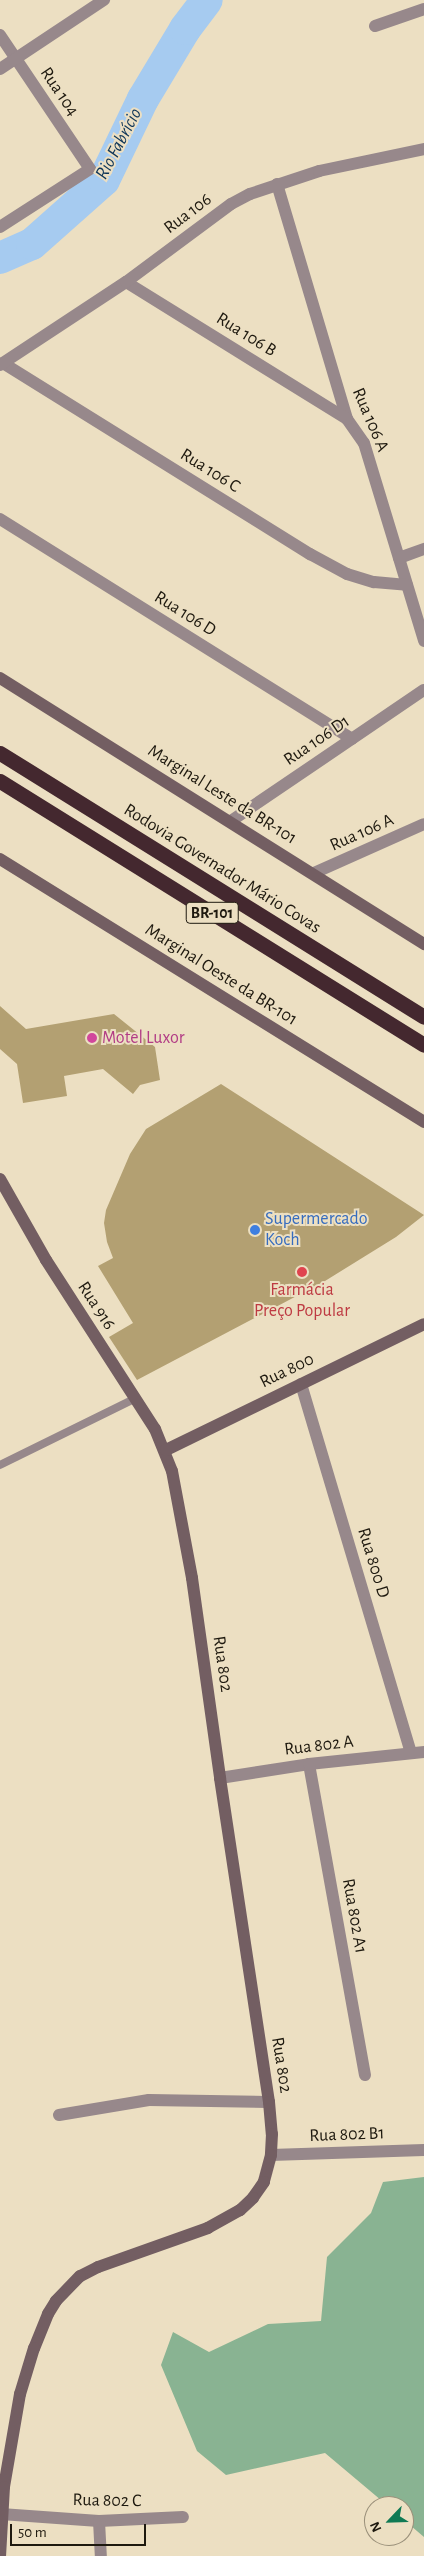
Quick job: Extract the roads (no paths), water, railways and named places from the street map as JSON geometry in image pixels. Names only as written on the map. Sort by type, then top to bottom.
[{"type":"highway","name":"Rodovia Governador Mário Covas","points":[[0,753],[424,1016]]},
{"type":"highway","name":"BR-101","points":[[0,781],[424,1045]]},
{"type":"main road","name":"Marginal Leste da BR-101","points":[[0,678],[314,873],[424,944]]},
{"type":"main road","name":"Marginal Oeste da BR-101","points":[[0,859],[424,1122]]},
{"type":"main road","name":"Rua 916","points":[[0,1179],[56,1276],[136,1398],[166,1450]]},
{"type":"main road","name":"Rua 800","points":[[166,1450],[423,1327]]},
{"type":"main road","name":"Rua 802","points":[[0,2556],[8,2457],[20,2394],[34,2348],[56,2301],[80,2276],[98,2267],[225,2220],[253,2198],[264,2182],[270,2155],[269,2102],[192,1578],[174,1478],[166,1450]]},
{"type":"street","points":[[0,69],[104,0]]},
{"type":"street","points":[[375,26],[424,9]]},
{"type":"street","name":"Rua 104","points":[[0,34],[90,169],[0,227]]},
{"type":"street","name":"Rua 106","points":[[1,364],[126,282],[230,204],[278,184],[319,172],[424,149]]},
{"type":"street","name":"Rua 106 A","points":[[278,184],[347,419],[364,443],[424,641]]},
{"type":"street","name":"Rua 106 B","points":[[126,282],[347,419]]},
{"type":"street","name":"Rua 106 C","points":[[1,364],[310,554],[347,574],[374,582],[407,585]]},
{"type":"street","name":"Rua 106 D","points":[[0,519],[352,739]]},
{"type":"street","points":[[399,558],[424,549]]},
{"type":"street","name":"Rua 106 D1","points":[[230,821],[424,690]]},
{"type":"street","name":"Rua 106 A","points":[[314,873],[424,824]]},
{"type":"street","name":"Rua 800 D","points":[[301,1384],[411,1753]]},
{"type":"street","name":"Rua 802 A","points":[[220,1778],[309,1764],[424,1752]]},
{"type":"street","name":"Rua 802 A1","points":[[309,1764],[365,2075]]},
{"type":"street","points":[[60,2115],[149,2100],[269,2102]]},
{"type":"street","name":"Rua 802 B1","points":[[270,2155],[424,2150]]},
{"type":"street","name":"Rua 802 C","points":[[2,2514],[99,2521],[183,2517]]},
{"type":"street","points":[[99,2521],[101,2556]]},
{"type":"lane","points":[[0,1465],[136,1398]]},
{"type":"waterway","name":"Rio Fabrício","points":[[0,258],[32,244],[104,180],[143,99],[185,29],[207,0]]},
{"type":"place","name":"Motel Luxor","points":[[92,1038]]},
{"type":"place","name":"Supermercado Koch","points":[[255,1230]]},
{"type":"place","name":"Farmácia Preço Popular","points":[[302,1272]]}]
